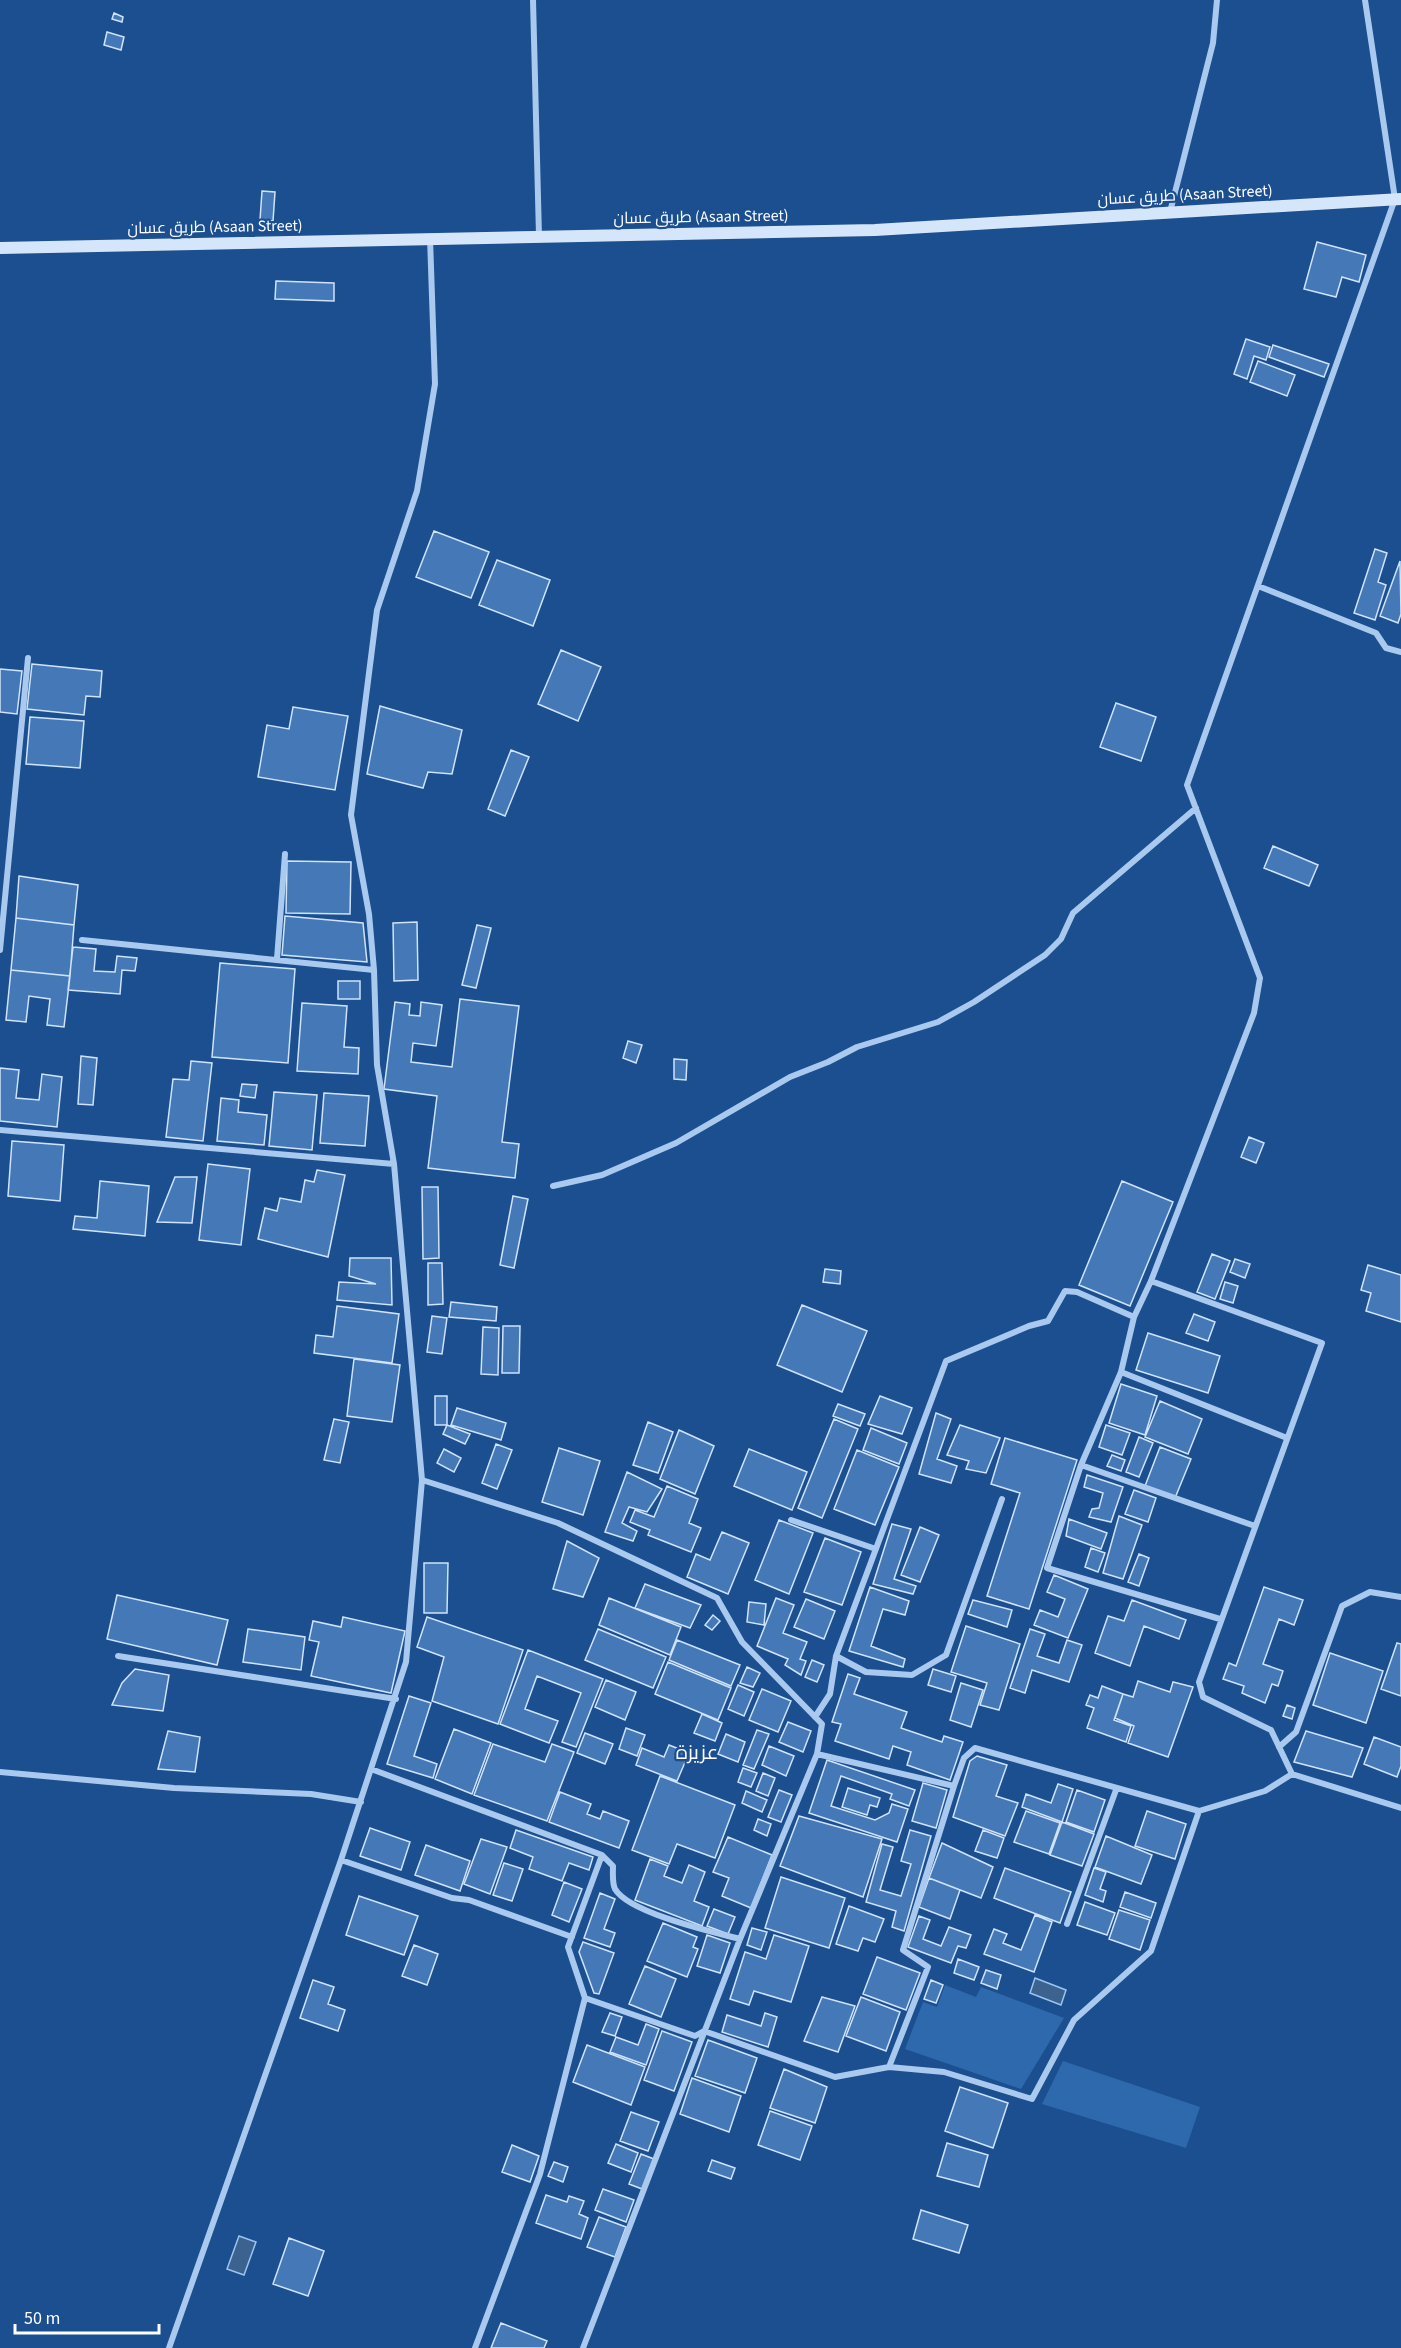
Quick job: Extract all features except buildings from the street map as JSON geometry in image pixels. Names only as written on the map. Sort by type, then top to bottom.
[{"type":"street","points":[[533,0],[539,236]]},
{"type":"street","points":[[1170,213],[1212,43],[1217,0]]},
{"type":"street","points":[[1220,1620],[1047,1568],[1081,1465],[1121,1372],[1134,1317],[1151,1281],[1254,1013],[1260,978],[1187,784],[1398,199],[1365,0]]},
{"type":"street","name":"طريق عسان (Asaan Street)","points":[[0,248],[875,230],[1398,199]]},
{"type":"street","points":[[169,2348],[341,1860],[396,1699],[406,1662],[422,1480],[394,1164],[377,1065],[374,969],[369,914],[351,815],[377,610],[417,491],[435,384],[430,238]]},
{"type":"street","points":[[1258,586],[1376,633],[1386,648],[1401,652]]},
{"type":"street","points":[[0,950],[28,658]]},
{"type":"street","points":[[554,1186],[602,1174],[676,1143],[790,1077],[828,1062],[857,1047],[938,1022],[974,1002],[1045,956],[1061,939],[1073,913],[1196,808]]},
{"type":"street","points":[[278,960],[285,854]]},
{"type":"street","points":[[82,940],[374,969]]},
{"type":"street","points":[[0,1130],[394,1164]]},
{"type":"street","points":[[1151,1281],[1322,1343],[1199,1682],[1203,1697],[1271,1730],[1292,1774],[1401,1808]]},
{"type":"street","points":[[815,1717],[830,1694],[836,1656],[946,1360],[1029,1326],[1048,1321],[1065,1291],[1077,1292],[1134,1317]]},
{"type":"street","points":[[1121,1372],[1287,1438]]},
{"type":"street","points":[[1081,1465],[1255,1526]]},
{"type":"street","points":[[422,1480],[558,1522],[717,1598],[742,1642],[822,1724],[818,1754],[740,1939],[583,2348]]},
{"type":"street","points":[[836,1656],[866,1672],[912,1675],[946,1655],[1002,1499]]},
{"type":"street","points":[[791,1520],[876,1549]]},
{"type":"street","points":[[1279,1748],[1296,1732],[1342,1606],[1370,1592],[1401,1597]]},
{"type":"street","points":[[118,1656],[396,1699]]},
{"type":"street","points":[[890,2067],[927,1967],[903,1950],[954,1786],[964,1758],[975,1748],[1116,1790],[1199,1811],[1264,1791],[1292,1774]]},
{"type":"street","points":[[818,1754],[954,1786]]},
{"type":"street","points":[[371,1769],[602,1855],[613,1866],[614,1887],[625,1901],[694,1928],[740,1939]]},
{"type":"street","points":[[0,1772],[174,1788],[310,1794],[361,1802]]},
{"type":"street","points":[[1067,1924],[1116,1790]]},
{"type":"street","points":[[585,1998],[695,2036],[704,2031],[835,2076],[890,2067],[944,2072],[1032,2099],[1074,2020],[1151,1951],[1199,1811]]},
{"type":"street","points":[[475,2348],[540,2174],[585,1998],[568,1947],[602,1855]]},
{"type":"street","points":[[341,1860],[452,1898],[469,1900],[572,1937]]},
{"type":"shaded area","points":[[1035,1978],[1066,1990],[1061,2005],[1030,1993]]},
{"type":"shaded area","points":[[945,1985],[976,1997],[981,1987],[1064,2018],[1021,2089],[905,2049],[923,2002],[937,2007]]},
{"type":"shaded area","points":[[1063,2061],[1200,2107],[1186,2148],[1042,2104]]},
{"type":"shaded area","points":[[239,2236],[256,2242],[244,2275],[227,2269]]},
{"type":"district","name":"عزيزة","points":[[697,1753]]}]
